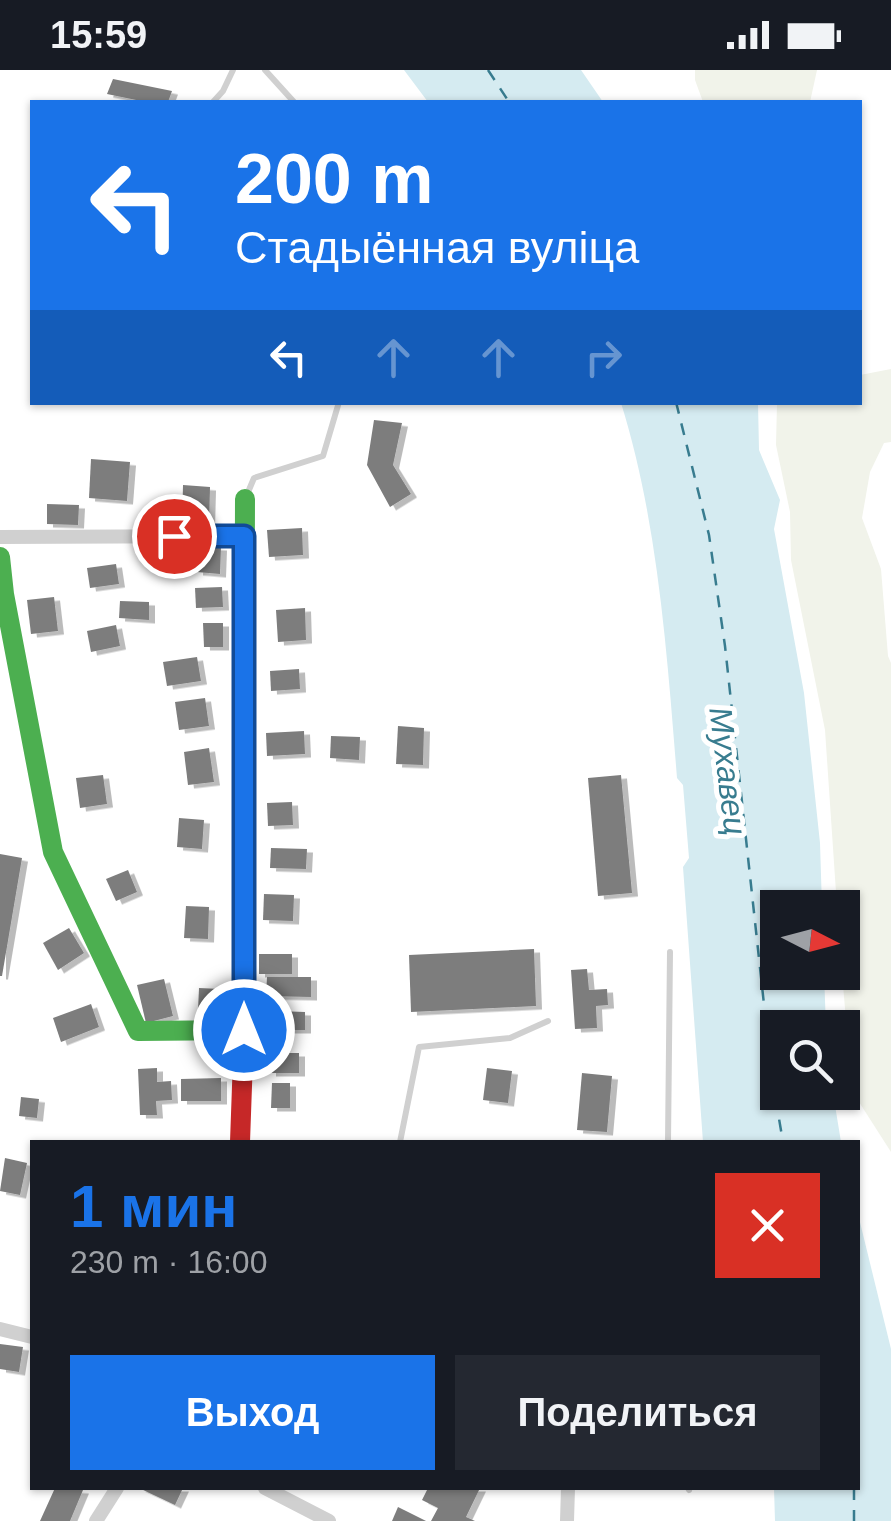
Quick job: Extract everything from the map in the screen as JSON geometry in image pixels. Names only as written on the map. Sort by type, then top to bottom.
[{"type":"street","points":[[240,1140],[244,1030],[245,498]]},
{"type":"street","points":[[0,537],[244,536]]},
{"type":"street","points":[[0,558],[53,852],[138,1031],[244,1030]]},
{"type":"street","points":[[0,1329],[30,1336]]},
{"type":"street","points":[[96,1521],[116,1490]]},
{"type":"street","points":[[269,1490],[329,1521]]},
{"type":"street","points":[[567,1521],[568,1490]]},
{"type":"lane","points":[[215,100],[233,70]]},
{"type":"lane","points":[[265,70],[292,100]]},
{"type":"lane","points":[[245,498],[254,478],[323,456],[339,405]]},
{"type":"lane","points":[[668,1140],[670,952]]},
{"type":"lane","points":[[400,1140],[419,1047],[510,1038],[548,1021]]},
{"type":"shaded area","points":[[695,70],[817,70],[810,100],[702,100]]},
{"type":"shaded area","points":[[891,369],[891,442],[884,443],[870,472],[862,518],[881,569],[891,663],[891,1152],[860,1104],[860,1010],[845,1010],[843,990],[860,990],[860,890],[836,890],[825,730],[791,560],[790,512],[776,445],[777,405],[862,405],[862,375]]},
{"type":"water","points":[[404,70],[581,70],[602,100],[426,100]]},
{"type":"water","name":"Мухавец","points":[[622,405],[758,405],[759,450],[780,500],[774,529],[804,693],[821,890],[760,890],[760,990],[825,990],[825,1010],[760,1010],[760,1110],[836,1110],[841,1140],[703,1140],[683,867],[689,858],[683,785],[677,778],[665,636],[644,494]]},
{"type":"water","points":[[860,1222],[891,1349],[891,1521],[775,1521],[774,1490],[860,1490]]},
{"type":"building","points":[[113,79],[172,91],[169,100],[136,100],[107,94]]},
{"type":"building","points":[[374,420],[402,423],[393,465],[411,494],[390,507],[367,465]]},
{"type":"building","points":[[91,459],[130,462],[127,501],[89,498]]},
{"type":"building","points":[[183,485],[210,487],[209,526],[182,525]]},
{"type":"building","points":[[47,504],[79,505],[78,525],[47,524]]},
{"type":"building","points":[[302,528],[303,555],[269,557],[267,530]]},
{"type":"building","points":[[198,546],[221,547],[220,574],[197,572]]},
{"type":"building","points":[[116,564],[119,584],[90,588],[87,568]]},
{"type":"building","points":[[222,587],[223,607],[196,608],[195,588]]},
{"type":"building","points":[[54,597],[58,631],[31,634],[27,600]]},
{"type":"building","points":[[120,601],[149,602],[149,620],[119,618]]},
{"type":"building","points":[[305,608],[306,640],[278,642],[276,610]]},
{"type":"building","points":[[203,623],[223,623],[223,647],[204,647]]},
{"type":"building","points":[[116,625],[120,646],[91,652],[87,631]]},
{"type":"building","points":[[197,657],[201,681],[167,686],[163,662]]},
{"type":"building","points":[[299,669],[300,689],[271,691],[270,671]]},
{"type":"building","points":[[205,698],[209,726],[179,730],[175,702]]},
{"type":"building","points":[[398,726],[424,728],[423,765],[396,764]]},
{"type":"building","points":[[304,731],[305,754],[267,756],[266,733]]},
{"type":"building","points":[[331,736],[360,737],[359,760],[330,758]]},
{"type":"building","points":[[209,748],[214,782],[188,785],[184,752]]},
{"type":"building","points":[[103,775],[107,804],[80,808],[76,778]]},
{"type":"building","points":[[621,775],[632,893],[598,896],[588,778]]},
{"type":"building","points":[[292,802],[293,825],[268,826],[267,803]]},
{"type":"building","points":[[179,818],[204,820],[202,849],[177,847]]},
{"type":"building","points":[[271,848],[307,849],[306,869],[270,868]]},
{"type":"building","points":[[0,854],[22,858],[2,976],[0,976]]},
{"type":"building","points":[[128,870],[137,892],[116,901],[106,879]]},
{"type":"building","points":[[264,894],[294,895],[293,921],[263,920]]},
{"type":"building","points":[[186,906],[209,907],[208,939],[184,938]]},
{"type":"building","points":[[69,928],[84,953],[58,970],[43,943]]},
{"type":"building","points":[[534,949],[536,1006],[411,1012],[409,955]]},
{"type":"building","points":[[259,954],[292,954],[292,974],[259,974]]},
{"type":"building","points":[[587,969],[589,990],[607,989],[608,1005],[596,1006],[597,1028],[575,1029],[571,970]]},
{"type":"building","points":[[267,977],[311,977],[311,997],[266,996]]},
{"type":"building","points":[[164,979],[173,1016],[146,1023],[137,985]]},
{"type":"building","points":[[199,988],[220,989],[219,1013],[198,1011]]},
{"type":"building","points":[[91,1004],[99,1027],[61,1042],[53,1018]]},
{"type":"building","points":[[277,1011],[305,1012],[305,1030],[276,1030]]},
{"type":"building","points":[[270,1053],[299,1053],[299,1073],[270,1073]]},
{"type":"building","points":[[157,1068],[157,1082],[171,1081],[172,1100],[156,1101],[157,1115],[140,1115],[138,1069]]},
{"type":"building","points":[[487,1068],[512,1071],[508,1103],[483,1100]]},
{"type":"building","points":[[582,1073],[612,1076],[607,1132],[577,1130]]},
{"type":"building","points":[[221,1078],[221,1101],[181,1101],[181,1079]]},
{"type":"building","points":[[272,1083],[290,1083],[290,1108],[271,1108]]},
{"type":"building","points":[[21,1097],[39,1099],[37,1118],[19,1116]]},
{"type":"building","points":[[5,1158],[27,1163],[20,1195],[0,1191]]},
{"type":"building","points":[[0,1344],[23,1347],[19,1372],[0,1369]]},
{"type":"building","points":[[54,1490],[83,1490],[70,1521],[40,1521]]},
{"type":"building","points":[[143,1490],[182,1490],[175,1505]]},
{"type":"building","points":[[427,1490],[479,1490],[466,1517],[475,1521],[431,1521],[438,1508],[422,1500]]},
{"type":"building","points":[[398,1507],[426,1521],[392,1521]]},
{"type":"ferry route","points":[[488,70],[508,100]]},
{"type":"ferry route","points":[[677,405],[709,535],[725,646],[772,1078],[783,1140]]},
{"type":"ferry route","points":[[854,1490],[854,1521]]},
{"type":"traffic: fast","points":[[244,809],[245,499]]},
{"type":"traffic: fast","points":[[0,557],[53,852],[138,1031],[244,1030]]},
{"type":"traffic: jam","points":[[240,1140],[244,809]]},
{"type":"route","points":[[174,536],[244,536],[244,1030]]}]
